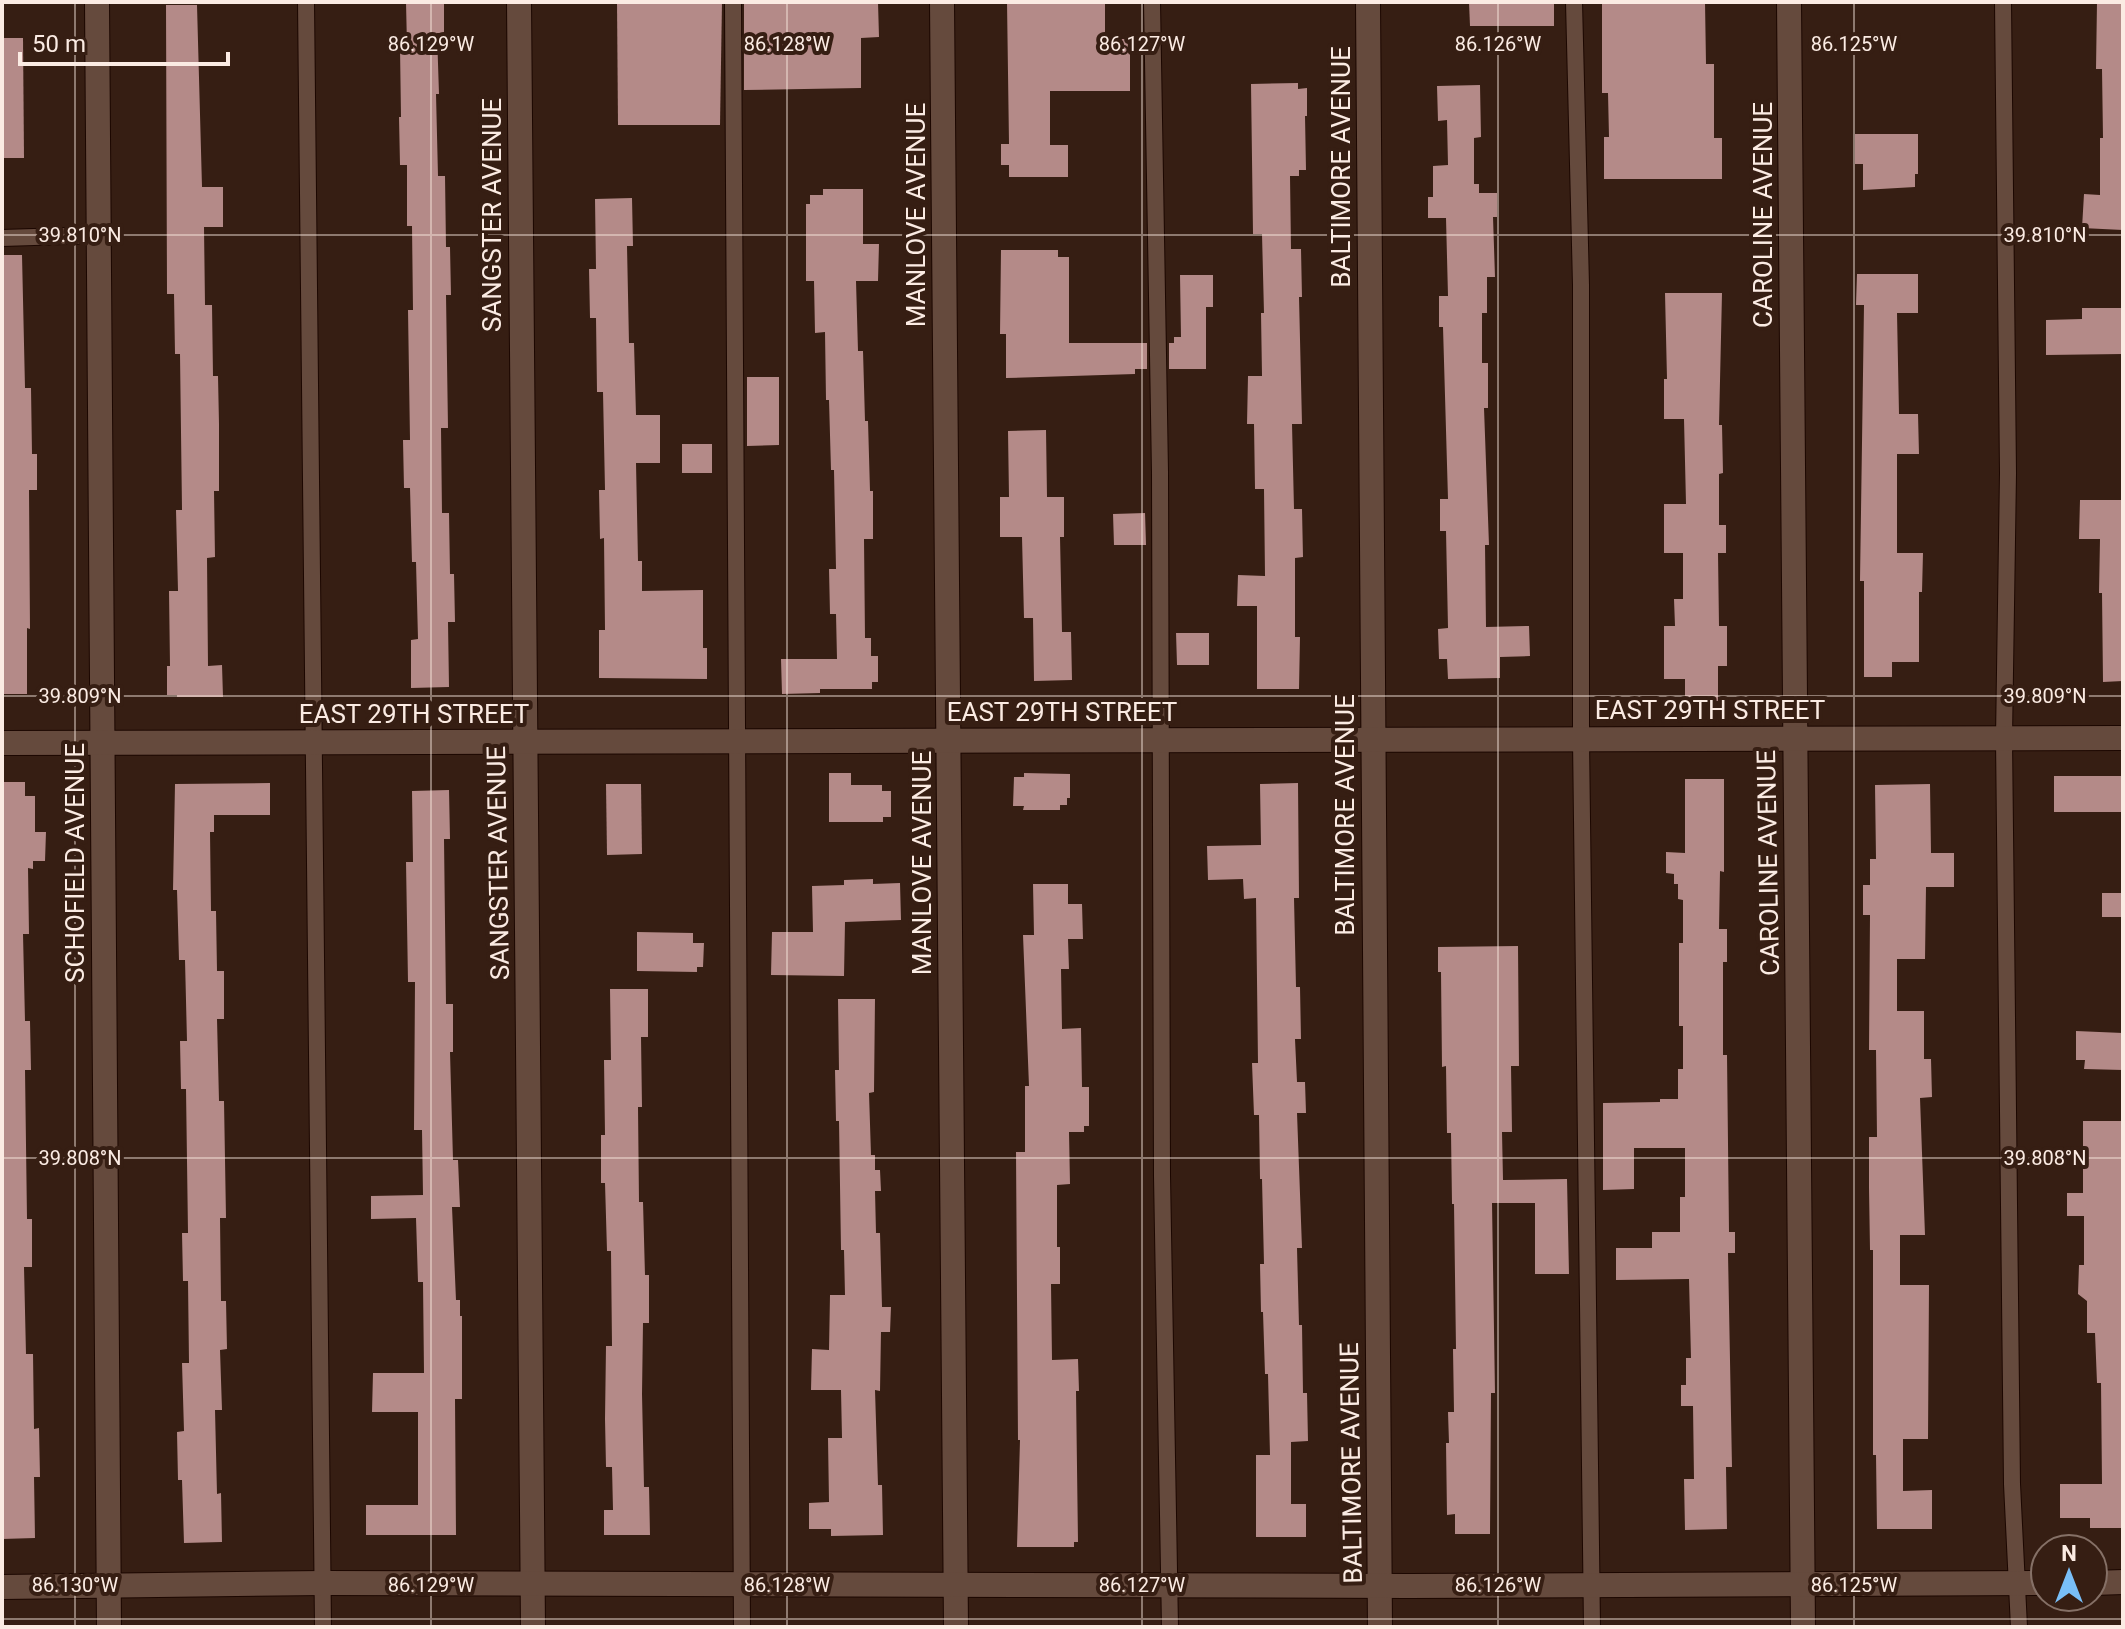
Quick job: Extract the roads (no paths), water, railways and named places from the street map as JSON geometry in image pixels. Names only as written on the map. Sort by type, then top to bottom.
[{"type":"street","name":"SCHOFIELD AVENUE","points":[[97,2],[109,1627]]},
{"type":"street","name":"SANGSTER AVENUE","points":[[519,2],[533,1627]]},
{"type":"street","name":"MANLOVE AVENUE","points":[[942,2],[956,1627]]},
{"type":"street","name":"BALTIMORE AVENUE","points":[[1368,2],[1380,1627]]},
{"type":"street","name":"CAROLINE AVENUE","points":[[1789,2],[1803,1627]]},
{"type":"street","name":"EAST 29TH STREET","points":[[2,743],[2123,738]]},
{"type":"street","points":[[2,1587],[323,1583],[1380,1586],[2029,1583]]},
{"type":"lane","points":[[306,2],[323,1627]]},
{"type":"lane","points":[[733,2],[742,1627]]},
{"type":"lane","points":[[1152,2],[1162,740],[1162,1176],[1170,1627]]},
{"type":"lane","points":[[1574,2],[1581,285],[1581,739],[1592,1627]]},
{"type":"lane","points":[[2003,2],[2008,473],[2004,738],[2012,1484],[2019,1627]]},
{"type":"lane","points":[[2,238],[98,235]]}]
